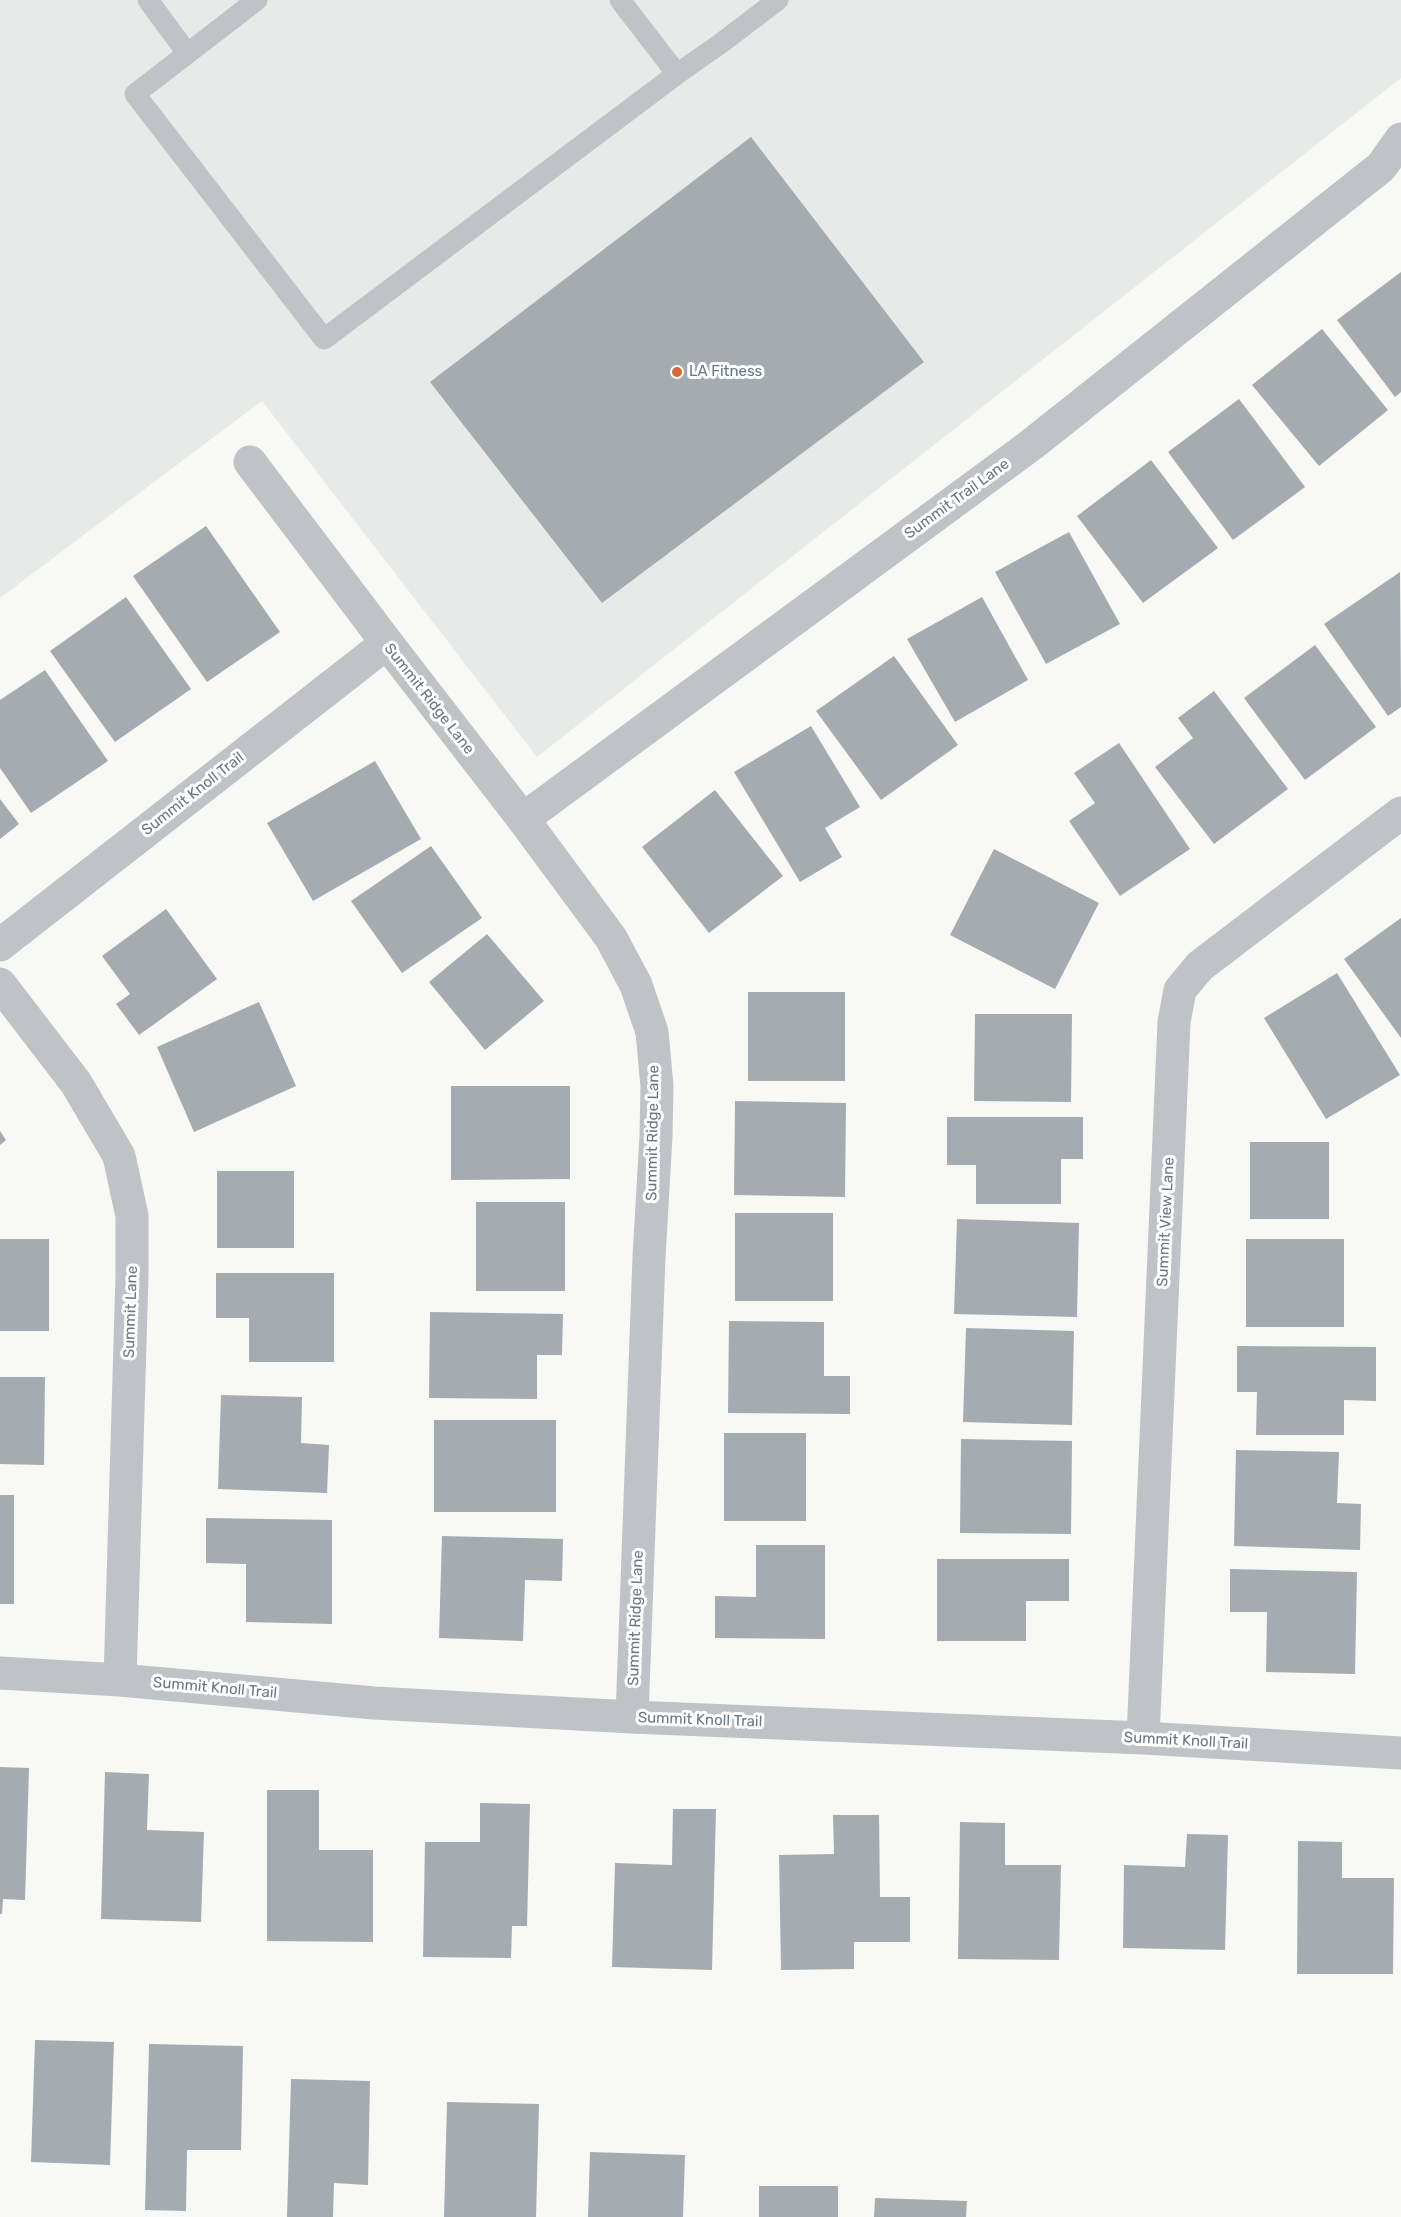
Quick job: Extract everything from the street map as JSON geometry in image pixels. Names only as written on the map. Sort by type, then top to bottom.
[{"type":"street","name":"Summit Trail Lane","points":[[523,819],[1031,445],[1391,164],[1401,139]]},
{"type":"street","name":"Summit Ridge Lane","points":[[250,462],[611,938],[636,985],[652,1032],[657,1086],[656,1137],[649,1257],[632,1717]]},
{"type":"street","name":"Summit Knoll Trail","points":[[0,945],[387,643]]},
{"type":"street","name":"Summit View Lane","points":[[1143,1738],[1174,1022],[1180,990],[1200,966],[1401,813]]},
{"type":"street","name":"Summit Lane","points":[[0,984],[76,1083],[119,1156],[132,1216],[120,1680]]},
{"type":"street","name":"Summit Knoll Trail","points":[[0,1673],[120,1680],[374,1703],[632,1717],[1143,1738],[1401,1754]]},
{"type":"lane","points":[[148,0],[187,53]]},
{"type":"lane","points":[[257,0],[135,94],[324,339],[778,0]]},
{"type":"lane","points":[[620,0],[677,74]]},
{"type":"shaded area","points":[[0,0],[1401,0],[1401,78],[537,757],[262,401],[0,598]]},
{"type":"building","name":"LA Fitness","points":[[751,137],[924,362],[602,603],[430,382]]},
{"type":"building","points":[[1401,272],[1401,392],[1395,397],[1337,320]]},
{"type":"building","points":[[1322,329],[1388,410],[1319,466],[1252,385]]},
{"type":"building","points":[[1239,399],[1305,487],[1233,540],[1168,452]]},
{"type":"building","points":[[1151,460],[1218,548],[1143,603],[1077,516]]},
{"type":"building","points":[[206,526],[280,632],[207,682],[133,576]]},
{"type":"building","points":[[1069,532],[1120,624],[1046,664],[995,572]]},
{"type":"building","points":[[1400,572],[1401,707],[1388,716],[1324,624]]},
{"type":"building","points":[[126,597],[191,689],[115,742],[50,651]]},
{"type":"building","points":[[982,597],[1028,680],[955,722],[907,639]]},
{"type":"building","points":[[1315,645],[1376,727],[1305,780],[1244,698]]},
{"type":"building","points":[[894,656],[958,745],[881,800],[816,711]]},
{"type":"building","points":[[45,670],[108,761],[31,813],[0,768],[0,700]]},
{"type":"building","points":[[1214,691],[1288,789],[1214,844],[1155,767],[1193,738],[1178,718]]},
{"type":"building","points":[[811,726],[860,807],[825,828],[842,857],[800,882],[734,772]]},
{"type":"building","points":[[1119,743],[1190,849],[1120,896],[1069,821],[1095,803],[1074,773]]},
{"type":"building","points":[[375,761],[421,839],[313,901],[267,823]]},
{"type":"building","points":[[715,790],[783,876],[709,933],[642,847]]},
{"type":"building","points":[[0,799],[19,824],[0,839]]},
{"type":"building","points":[[431,846],[482,918],[402,973],[351,901]]},
{"type":"building","points":[[994,849],[1099,903],[1055,989],[950,935]]},
{"type":"building","points":[[166,909],[217,979],[139,1035],[116,1004],[130,994],[102,956]]},
{"type":"building","points":[[1401,918],[1401,1038],[1344,959]]},
{"type":"building","points":[[487,934],[544,1001],[485,1050],[429,982]]},
{"type":"building","points":[[1337,973],[1400,1075],[1326,1119],[1264,1018]]},
{"type":"building","points":[[748,992],[845,992],[845,1081],[748,1081]]},
{"type":"building","points":[[259,1002],[296,1086],[194,1132],[157,1047]]},
{"type":"building","points":[[975,1014],[1072,1014],[1071,1102],[974,1101]]},
{"type":"building","points":[[451,1086],[570,1086],[570,1179],[451,1180]]},
{"type":"building","points":[[735,1101],[846,1103],[845,1197],[734,1195]]},
{"type":"building","points":[[947,1117],[1083,1117],[1083,1159],[1061,1159],[1061,1204],[976,1204],[976,1165],[947,1165]]},
{"type":"building","points":[[0,1131],[6,1140],[0,1145]]},
{"type":"building","points":[[1250,1142],[1329,1142],[1329,1219],[1250,1219]]},
{"type":"building","points":[[217,1171],[294,1171],[294,1248],[217,1248]]},
{"type":"building","points":[[476,1202],[565,1202],[565,1291],[476,1291]]},
{"type":"building","points":[[735,1213],[833,1213],[833,1301],[735,1301]]},
{"type":"building","points":[[957,1219],[1079,1223],[1077,1317],[954,1314]]},
{"type":"building","points":[[0,1239],[49,1239],[49,1331],[0,1331]]},
{"type":"building","points":[[1246,1239],[1344,1239],[1344,1327],[1246,1327]]},
{"type":"building","points":[[216,1273],[334,1273],[334,1362],[249,1362],[249,1318],[216,1318]]},
{"type":"building","points":[[430,1312],[563,1314],[562,1355],[537,1355],[537,1399],[429,1398]]},
{"type":"building","points":[[729,1321],[824,1322],[824,1376],[850,1376],[850,1414],[728,1413]]},
{"type":"building","points":[[966,1328],[1074,1331],[1072,1425],[963,1422]]},
{"type":"building","points":[[1237,1346],[1376,1347],[1376,1401],[1344,1400],[1344,1435],[1256,1435],[1257,1392],[1237,1392]]},
{"type":"building","points":[[0,1377],[45,1377],[44,1465],[0,1464]]},
{"type":"building","points":[[221,1395],[302,1397],[301,1443],[329,1445],[327,1493],[218,1489]]},
{"type":"building","points":[[434,1420],[556,1420],[556,1512],[434,1512]]},
{"type":"building","points":[[724,1433],[806,1433],[806,1521],[724,1521]]},
{"type":"building","points":[[961,1439],[1072,1441],[1071,1534],[960,1533]]},
{"type":"building","points":[[1236,1450],[1339,1452],[1337,1503],[1361,1504],[1360,1550],[1234,1546]]},
{"type":"building","points":[[0,1495],[14,1495],[14,1604],[0,1604]]},
{"type":"building","points":[[206,1518],[332,1520],[332,1624],[246,1622],[246,1564],[206,1563]]},
{"type":"building","points":[[442,1536],[563,1539],[562,1581],[525,1580],[523,1641],[439,1638]]},
{"type":"building","points":[[756,1545],[825,1545],[825,1639],[715,1638],[715,1596],[756,1597]]},
{"type":"building","points":[[937,1559],[1069,1559],[1069,1601],[1026,1601],[1026,1641],[937,1641]]},
{"type":"building","points":[[1230,1569],[1357,1572],[1355,1674],[1266,1672],[1267,1612],[1230,1612]]},
{"type":"building","points":[[0,1767],[29,1768],[25,1900],[3,1899],[2,1914],[0,1914]]},
{"type":"building","points":[[105,1772],[149,1774],[147,1830],[204,1832],[201,1922],[101,1919]]},
{"type":"building","points":[[267,1790],[319,1790],[319,1850],[373,1850],[373,1942],[267,1941]]},
{"type":"building","points":[[480,1803],[530,1804],[527,1926],[512,1926],[511,1958],[423,1957],[425,1842],[480,1842]]},
{"type":"building","points":[[673,1809],[716,1809],[712,1970],[612,1967],[615,1863],[672,1865]]},
{"type":"building","points":[[833,1815],[879,1815],[880,1897],[910,1897],[910,1942],[854,1942],[854,1969],[781,1970],[779,1855],[834,1854]]},
{"type":"building","points":[[960,1822],[1005,1823],[1005,1865],[1061,1865],[1059,1960],[958,1959]]},
{"type":"building","points":[[1187,1834],[1228,1835],[1225,1950],[1123,1948],[1124,1865],[1185,1867]]},
{"type":"building","points":[[1298,1841],[1342,1842],[1342,1878],[1394,1878],[1393,1974],[1297,1974]]},
{"type":"building","points":[[35,2040],[114,2042],[110,2165],[31,2162]]},
{"type":"building","points":[[149,2044],[243,2046],[241,2150],[187,2150],[186,2211],[145,2210]]},
{"type":"building","points":[[291,2079],[370,2081],[368,2185],[334,2183],[333,2217],[287,2217]]},
{"type":"building","points":[[447,2102],[539,2104],[536,2217],[444,2217]]},
{"type":"building","points":[[590,2152],[685,2155],[683,2217],[588,2217]]},
{"type":"building","points":[[759,2186],[838,2186],[838,2217],[759,2217]]},
{"type":"building","points":[[875,2198],[967,2201],[966,2217],[874,2217]]},
{"type":"place","name":"LA Fitness","points":[[677,372]]}]
